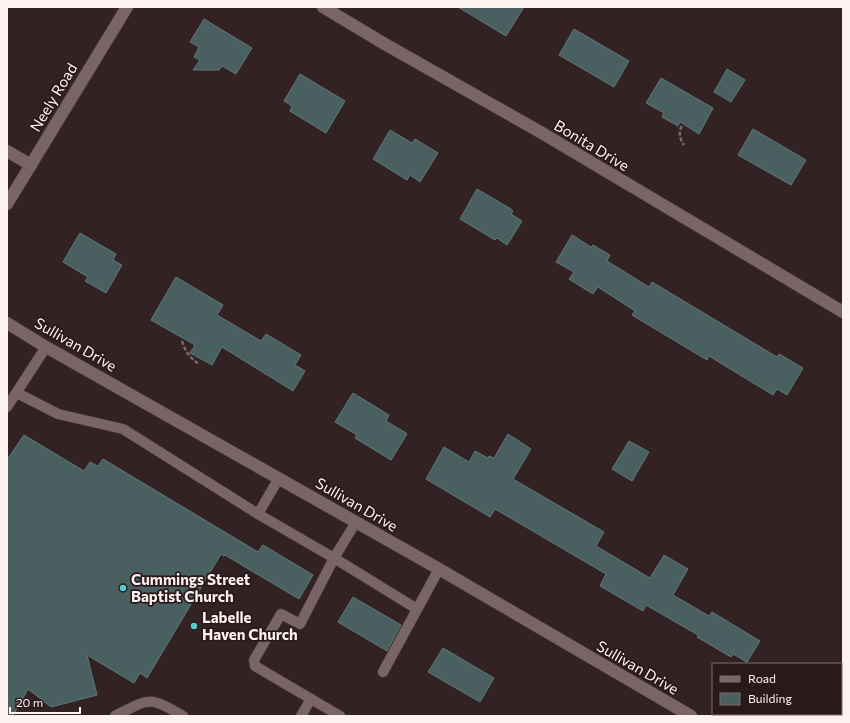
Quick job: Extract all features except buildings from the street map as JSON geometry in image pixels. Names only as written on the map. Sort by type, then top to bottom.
[{"type":"street","name":"Neely Road","points":[[7,204],[127,7]]},
{"type":"street","name":"Bonita Drive","points":[[323,7],[383,43],[542,133],[843,312]]},
{"type":"street","points":[[7,151],[31,165]]},
{"type":"street","name":"Sullivan Drive","points":[[7,323],[46,347],[439,569],[691,716]]},
{"type":"lane","points":[[7,407],[46,347]]},
{"type":"lane","points":[[16,393],[58,414],[123,429],[258,514],[334,558],[417,609]]},
{"type":"lane","points":[[258,514],[279,478]]},
{"type":"lane","points":[[340,716],[255,666],[254,660],[281,614],[300,624],[334,558],[356,522]]},
{"type":"lane","points":[[384,672],[439,569]]},
{"type":"lane","points":[[301,716],[310,699]]},
{"type":"lane","points":[[115,716],[150,700],[160,703],[183,716]]},
{"type":"path","points":[[682,126],[680,128],[681,142],[684,145]]},
{"type":"path","points":[[182,341],[189,356],[199,364]]},
{"type":"place","name":"Cummings Street Baptist Church","points":[[123,588]]},
{"type":"place","name":"Labelle Haven Church","points":[[194,626]]}]
